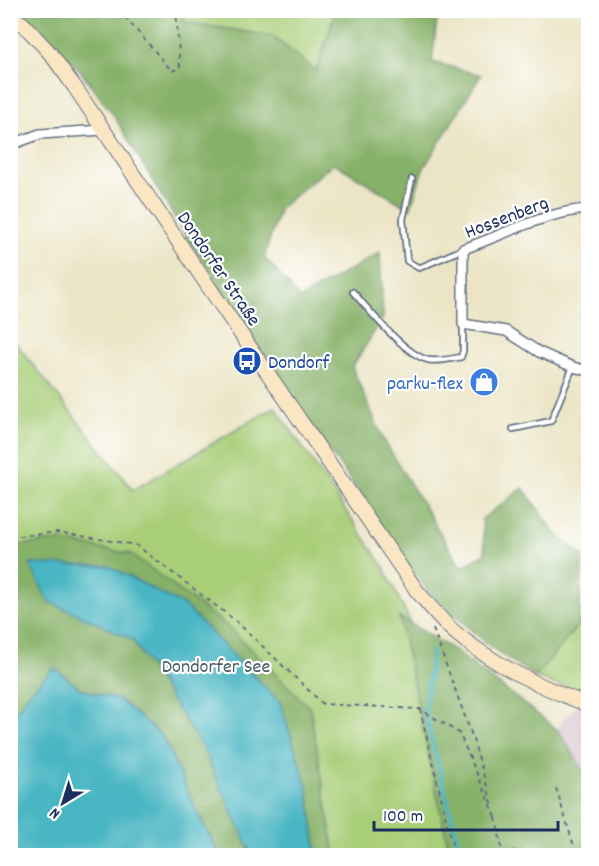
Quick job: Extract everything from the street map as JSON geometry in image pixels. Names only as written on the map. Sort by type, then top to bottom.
[{"type":"main road","name":"Dondorfer Straße","points":[[10,16],[23,24],[50,53],[417,591],[456,634],[485,655],[522,676],[588,705]]},
{"type":"street","points":[[10,144],[40,134],[104,130]]},
{"type":"street","name":"Hossenberg","points":[[463,324],[463,249],[542,218],[588,209]]},
{"type":"street","points":[[463,324],[506,331],[539,352],[588,371]]},
{"type":"lane","points":[[412,179],[403,219],[407,261],[419,268],[463,249]]},
{"type":"lane","points":[[353,292],[389,332],[427,360],[447,360],[460,357],[463,351],[463,324]]},
{"type":"lane","points":[[513,429],[551,421],[573,367]]},
{"type":"path","points":[[119,10],[172,71],[180,68],[176,10]]},
{"type":"path","points":[[10,537],[57,532],[136,544],[236,621],[323,704],[420,709],[459,733],[496,817]]},
{"type":"path","points":[[430,623],[471,733],[496,817],[503,854],[517,851],[531,855]]},
{"type":"path","points":[[420,709],[455,855]]},
{"type":"path","points":[[556,788],[578,855]]},
{"type":"shaded area","points":[[588,698],[588,778],[558,730],[565,717]]},
{"type":"green space","points":[[22,11],[183,11],[184,22],[272,36],[316,71],[336,11],[438,11],[432,62],[481,75],[423,169],[410,209],[334,163],[280,208],[264,257],[300,299],[380,252],[383,318],[352,367],[383,439],[461,567],[485,554],[482,519],[523,488],[557,535],[583,556],[579,624],[535,677],[491,647],[431,595],[291,398],[181,228],[113,114],[77,67]]},
{"type":"green space","points":[[183,11],[336,11],[316,71],[272,36],[183,22]]},
{"type":"green space","name":"Dondorfer See","points":[[10,336],[133,490],[275,407],[382,564],[449,702],[493,855],[11,855]]},
{"type":"green space","points":[[59,541],[131,554],[227,626],[310,708],[335,855],[317,855],[308,790],[280,702],[48,601],[132,639],[203,748],[252,855],[220,855],[162,736],[119,700],[81,689],[54,668],[11,718],[11,546]]},
{"type":"green space","points":[[399,617],[451,648],[558,730],[588,778],[588,855],[450,855]]},
{"type":"green space","points":[[579,624],[588,629],[588,696],[535,677]]},
{"type":"water","points":[[30,564],[109,566],[185,606],[280,702],[308,790],[317,855],[252,855],[203,748],[132,639],[48,601]]},
{"type":"water","name":"Dondorfer See","points":[[54,668],[81,689],[119,700],[162,736],[220,855],[11,855],[11,718],[30,692]]},
{"type":"waterway","points":[[425,711],[432,651]]},
{"type":"waterway","points":[[425,714],[460,850],[456,851]]},
{"type":"waterway","points":[[437,856],[452,852]]},
{"type":"place","name":"Dondorf","points":[[247,361]]},
{"type":"place","name":"parku-flex","points":[[484,382]]}]
